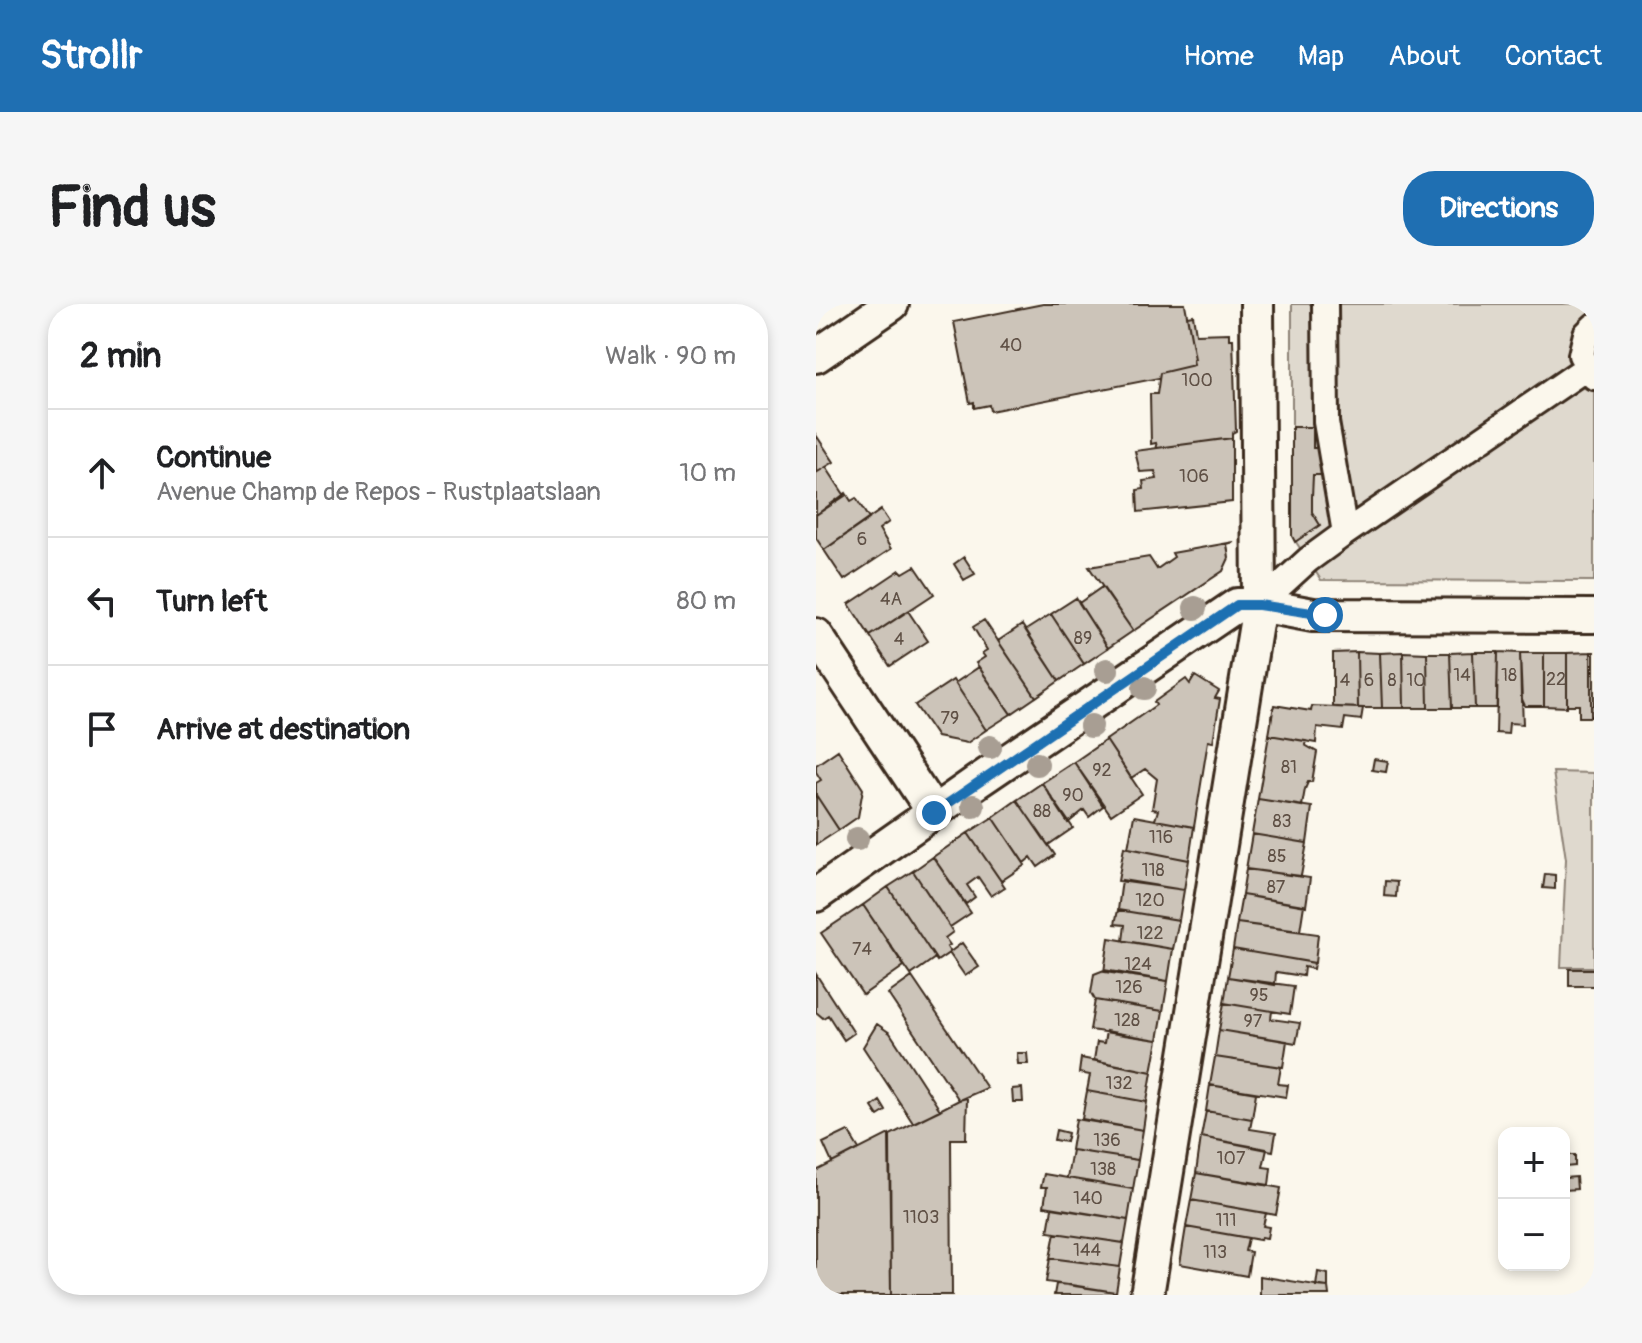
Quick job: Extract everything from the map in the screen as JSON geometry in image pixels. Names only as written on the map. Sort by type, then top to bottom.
[{"type":"street","points":[[816,356],[892,304]]},
{"type":"street","points":[[1147,1295],[1259,605],[1257,304]]},
{"type":"street","points":[[1325,304],[1326,422],[1345,533]]},
{"type":"street","points":[[1259,605],[1308,560],[1345,533],[1590,372],[1581,355],[1582,344],[1594,326]]},
{"type":"street","points":[[816,895],[1237,605],[1259,605],[1313,615],[1594,616]]},
{"type":"street","points":[[816,635],[934,813]]},
{"type":"shaded area","points":[[1292,304],[1594,304],[1594,581],[1321,580],[1292,536]]},
{"type":"shaded area","points":[[1553,772],[1594,773],[1594,967],[1561,967],[1566,859]]},
{"type":"building","points":[[1043,304],[1185,304],[1194,365],[1160,373],[1159,378],[990,411],[989,405],[974,408],[974,402],[970,403],[954,322]]},
{"type":"building","points":[[1193,315],[1196,334],[1229,333],[1229,339],[1233,339],[1236,431],[1232,433],[1232,438],[1157,448],[1156,443],[1151,444],[1150,394],[1157,394],[1160,373],[1194,365],[1187,316]]},
{"type":"building","points":[[1292,427],[1313,427],[1313,448],[1321,448],[1321,475],[1313,475],[1312,497],[1312,512],[1320,525],[1295,542],[1292,536]]},
{"type":"building","points":[[816,435],[834,462],[816,473]]},
{"type":"building","points":[[1232,438],[1232,502],[1138,512],[1137,490],[1144,489],[1143,481],[1157,479],[1155,471],[1140,472],[1135,451]]},
{"type":"building","points":[[826,467],[845,496],[816,515],[816,473]]},
{"type":"building","points":[[846,493],[851,501],[856,498],[869,519],[824,550],[816,538],[816,515]]},
{"type":"building","points":[[881,510],[889,522],[879,529],[891,549],[844,580],[824,550]]},
{"type":"building","points":[[1234,542],[1227,544],[1229,558],[1223,571],[1133,631],[1089,567],[1149,557],[1157,569],[1174,557],[1172,553]]},
{"type":"building","points":[[964,557],[975,574],[964,580],[954,564]]},
{"type":"building","points":[[915,566],[934,594],[870,636],[849,604],[900,570],[903,573]]},
{"type":"building","points":[[1102,587],[1133,631],[1108,648],[1079,603]]},
{"type":"building","points":[[1076,598],[1108,648],[1084,664],[1051,614]]},
{"type":"building","points":[[908,611],[928,641],[890,666],[870,636]]},
{"type":"building","points":[[1051,614],[1084,664],[1059,681],[1026,630]]},
{"type":"building","points":[[984,620],[1036,697],[1011,714],[976,663],[985,657],[982,653],[987,650],[973,627]]},
{"type":"building","points":[[1022,625],[1059,681],[1036,697],[998,641]]},
{"type":"building","points":[[1357,652],[1358,708],[1333,707],[1333,653]]},
{"type":"building","points":[[1357,652],[1380,653],[1382,708],[1358,708]]},
{"type":"building","points":[[1403,652],[1427,653],[1428,708],[1404,708]]},
{"type":"building","points":[[1403,652],[1404,708],[1382,708],[1380,653]]},
{"type":"building","points":[[1473,652],[1475,708],[1452,708],[1450,653]]},
{"type":"building","points":[[1473,652],[1498,652],[1497,708],[1475,708]]},
{"type":"building","points":[[1498,652],[1520,653],[1523,724],[1509,723],[1508,734],[1496,733]]},
{"type":"building","points":[[1591,652],[1591,717],[1579,717],[1579,705],[1567,705],[1567,653]]},
{"type":"building","points":[[1591,652],[1594,652],[1594,717],[1591,717]]},
{"type":"building","points":[[1427,653],[1450,653],[1452,708],[1428,708]]},
{"type":"building","points":[[1520,653],[1544,653],[1544,706],[1525,706],[1521,697]]},
{"type":"building","points":[[1544,653],[1567,653],[1567,707],[1544,706]]},
{"type":"building","points":[[979,667],[1011,714],[986,730],[955,683]]},
{"type":"building","points":[[1195,676],[1219,691],[1215,698],[1220,699],[1213,742],[1208,741],[1194,827],[1155,820],[1158,810],[1152,809],[1157,779],[1145,769],[1131,778],[1106,740],[1156,705],[1154,702],[1186,679],[1190,684]]},
{"type":"building","points":[[953,680],[986,730],[967,743],[937,737],[915,705]]},
{"type":"building","points":[[1274,705],[1311,711],[1312,706],[1363,708],[1361,720],[1345,718],[1343,730],[1317,727],[1316,743],[1269,735]]},
{"type":"building","points":[[1269,735],[1306,741],[1305,745],[1317,752],[1312,782],[1308,782],[1305,789],[1302,806],[1258,799]]},
{"type":"building","points":[[1106,740],[1142,794],[1111,815],[1074,762]]},
{"type":"building","points":[[838,750],[863,789],[858,817],[839,830],[816,795],[816,783],[821,780],[816,765]]},
{"type":"building","points":[[1374,759],[1388,761],[1386,772],[1372,770]]},
{"type":"building","points":[[1074,762],[1103,806],[1089,817],[1084,810],[1068,823],[1042,783]]},
{"type":"building","points":[[1042,783],[1073,828],[1048,845],[1017,800]]},
{"type":"building","points":[[816,795],[839,830],[816,845]]},
{"type":"building","points":[[1258,799],[1312,807],[1307,843],[1252,834]]},
{"type":"building","points":[[1017,800],[1055,855],[1038,867],[1031,857],[1024,863],[993,817]]},
{"type":"building","points":[[1134,816],[1194,827],[1189,860],[1128,848]]},
{"type":"building","points":[[993,817],[1025,865],[1001,881],[968,833]]},
{"type":"building","points":[[968,833],[1005,887],[991,896],[978,877],[967,885],[975,897],[966,904],[933,857]]},
{"type":"building","points":[[1252,834],[1307,843],[1301,876],[1246,869]]},
{"type":"building","points":[[1124,847],[1189,860],[1184,890],[1118,881]]},
{"type":"building","points":[[933,857],[971,913],[950,927],[913,871]]},
{"type":"building","points":[[1246,869],[1310,878],[1306,906],[1242,895]]},
{"type":"building","points":[[913,871],[953,932],[945,938],[950,952],[962,943],[979,967],[965,976],[949,953],[937,961],[888,887]]},
{"type":"building","points":[[1545,874],[1555,875],[1555,889],[1543,888]]},
{"type":"building","points":[[1122,880],[1184,890],[1179,920],[1118,910]]},
{"type":"building","points":[[1385,881],[1397,882],[1396,897],[1384,896]]},
{"type":"building","points":[[888,887],[935,958],[911,975],[863,905]]},
{"type":"building","points":[[1242,895],[1304,905],[1300,931],[1237,923]]},
{"type":"building","points":[[863,905],[904,966],[863,995],[821,933]]},
{"type":"building","points":[[1118,910],[1179,920],[1173,949],[1123,941],[1125,925],[1115,924]]},
{"type":"building","points":[[1237,923],[1318,934],[1315,963],[1233,949]]},
{"type":"building","points":[[1109,938],[1173,949],[1168,981],[1104,972]]},
{"type":"building","points":[[1233,949],[1314,963],[1313,969],[1304,967],[1303,976],[1276,972],[1275,985],[1228,977]]},
{"type":"building","points":[[1569,969],[1594,969],[1594,986],[1569,986]]},
{"type":"building","points":[[1104,970],[1168,981],[1163,1011],[1095,1000],[1091,993],[1094,974]]},
{"type":"building","points":[[816,974],[854,1033],[844,1040],[828,1015],[823,1018],[816,1012]]},
{"type":"building","points":[[912,977],[987,1088],[959,1100],[888,994]]},
{"type":"building","points":[[1228,977],[1294,986],[1290,1014],[1224,1003]]},
{"type":"building","points":[[1095,1000],[1163,1011],[1158,1040],[1090,1030]]},
{"type":"building","points":[[1224,1003],[1272,1011],[1271,1019],[1300,1023],[1296,1043],[1219,1030]]},
{"type":"building","points":[[877,1024],[890,1033],[940,1110],[913,1123],[863,1047]]},
{"type":"building","points":[[1219,1030],[1287,1041],[1283,1067],[1215,1057]]},
{"type":"building","points":[[1106,1031],[1158,1040],[1152,1072],[1094,1060],[1097,1042],[1104,1043]]},
{"type":"building","points":[[1017,1053],[1027,1053],[1028,1064],[1018,1064]]},
{"type":"building","points":[[1215,1057],[1281,1067],[1278,1084],[1288,1085],[1286,1097],[1210,1085]]},
{"type":"building","points":[[1081,1058],[1152,1072],[1147,1102],[1087,1091],[1090,1075],[1079,1073]]},
{"type":"building","points":[[1210,1085],[1256,1093],[1252,1119],[1206,1111]]},
{"type":"building","points":[[1022,1088],[1023,1102],[1013,1102],[1012,1089]]},
{"type":"building","points":[[1087,1091],[1147,1102],[1143,1130],[1082,1119]]},
{"type":"building","points":[[967,1098],[966,1139],[951,1139],[952,1295],[891,1295],[890,1135]]},
{"type":"building","points":[[880,1101],[886,1111],[878,1116],[872,1107]]},
{"type":"building","points":[[1206,1111],[1252,1119],[1250,1129],[1276,1133],[1273,1151],[1201,1137]]},
{"type":"building","points":[[1076,1119],[1143,1130],[1138,1160],[1071,1150]]},
{"type":"building","points":[[1056,1130],[1068,1133],[1066,1142],[1054,1140]]},
{"type":"building","points":[[848,1131],[859,1149],[832,1163],[823,1143]]},
{"type":"building","points":[[889,1134],[891,1295],[816,1295],[816,1171]]},
{"type":"building","points":[[1201,1137],[1267,1149],[1263,1167],[1271,1168],[1269,1185],[1196,1173]]},
{"type":"building","points":[[1072,1150],[1138,1160],[1133,1189],[1067,1178]]},
{"type":"building","points":[[1570,1155],[1575,1155],[1575,1166],[1570,1166]]},
{"type":"building","points":[[1196,1173],[1281,1188],[1276,1215],[1191,1200]]},
{"type":"building","points":[[1044,1174],[1133,1189],[1128,1220],[1044,1206],[1047,1187],[1041,1187]]},
{"type":"building","points":[[1576,1177],[1577,1189],[1570,1190],[1570,1178]]},
{"type":"building","points":[[1191,1200],[1266,1213],[1263,1226],[1269,1227],[1267,1238],[1261,1237],[1260,1240],[1186,1227]]},
{"type":"building","points":[[1052,1208],[1128,1220],[1124,1243],[1048,1232]]},
{"type":"building","points":[[1186,1227],[1248,1238],[1245,1251],[1251,1252],[1247,1276],[1180,1264]]},
{"type":"building","points":[[1055,1233],[1124,1243],[1120,1267],[1050,1258]]},
{"type":"building","points":[[1050,1258],[1120,1267],[1116,1292],[1046,1282]]},
{"type":"building","points":[[1318,1272],[1328,1274],[1328,1287],[1316,1286]]},
{"type":"building","points":[[1260,1276],[1328,1287],[1329,1295],[1260,1295]]},
{"type":"building","points":[[1056,1284],[1116,1292],[1115,1295],[1054,1295]]},
{"type":"route","points":[[934,813],[1237,605],[1259,605],[1325,615]]}]
